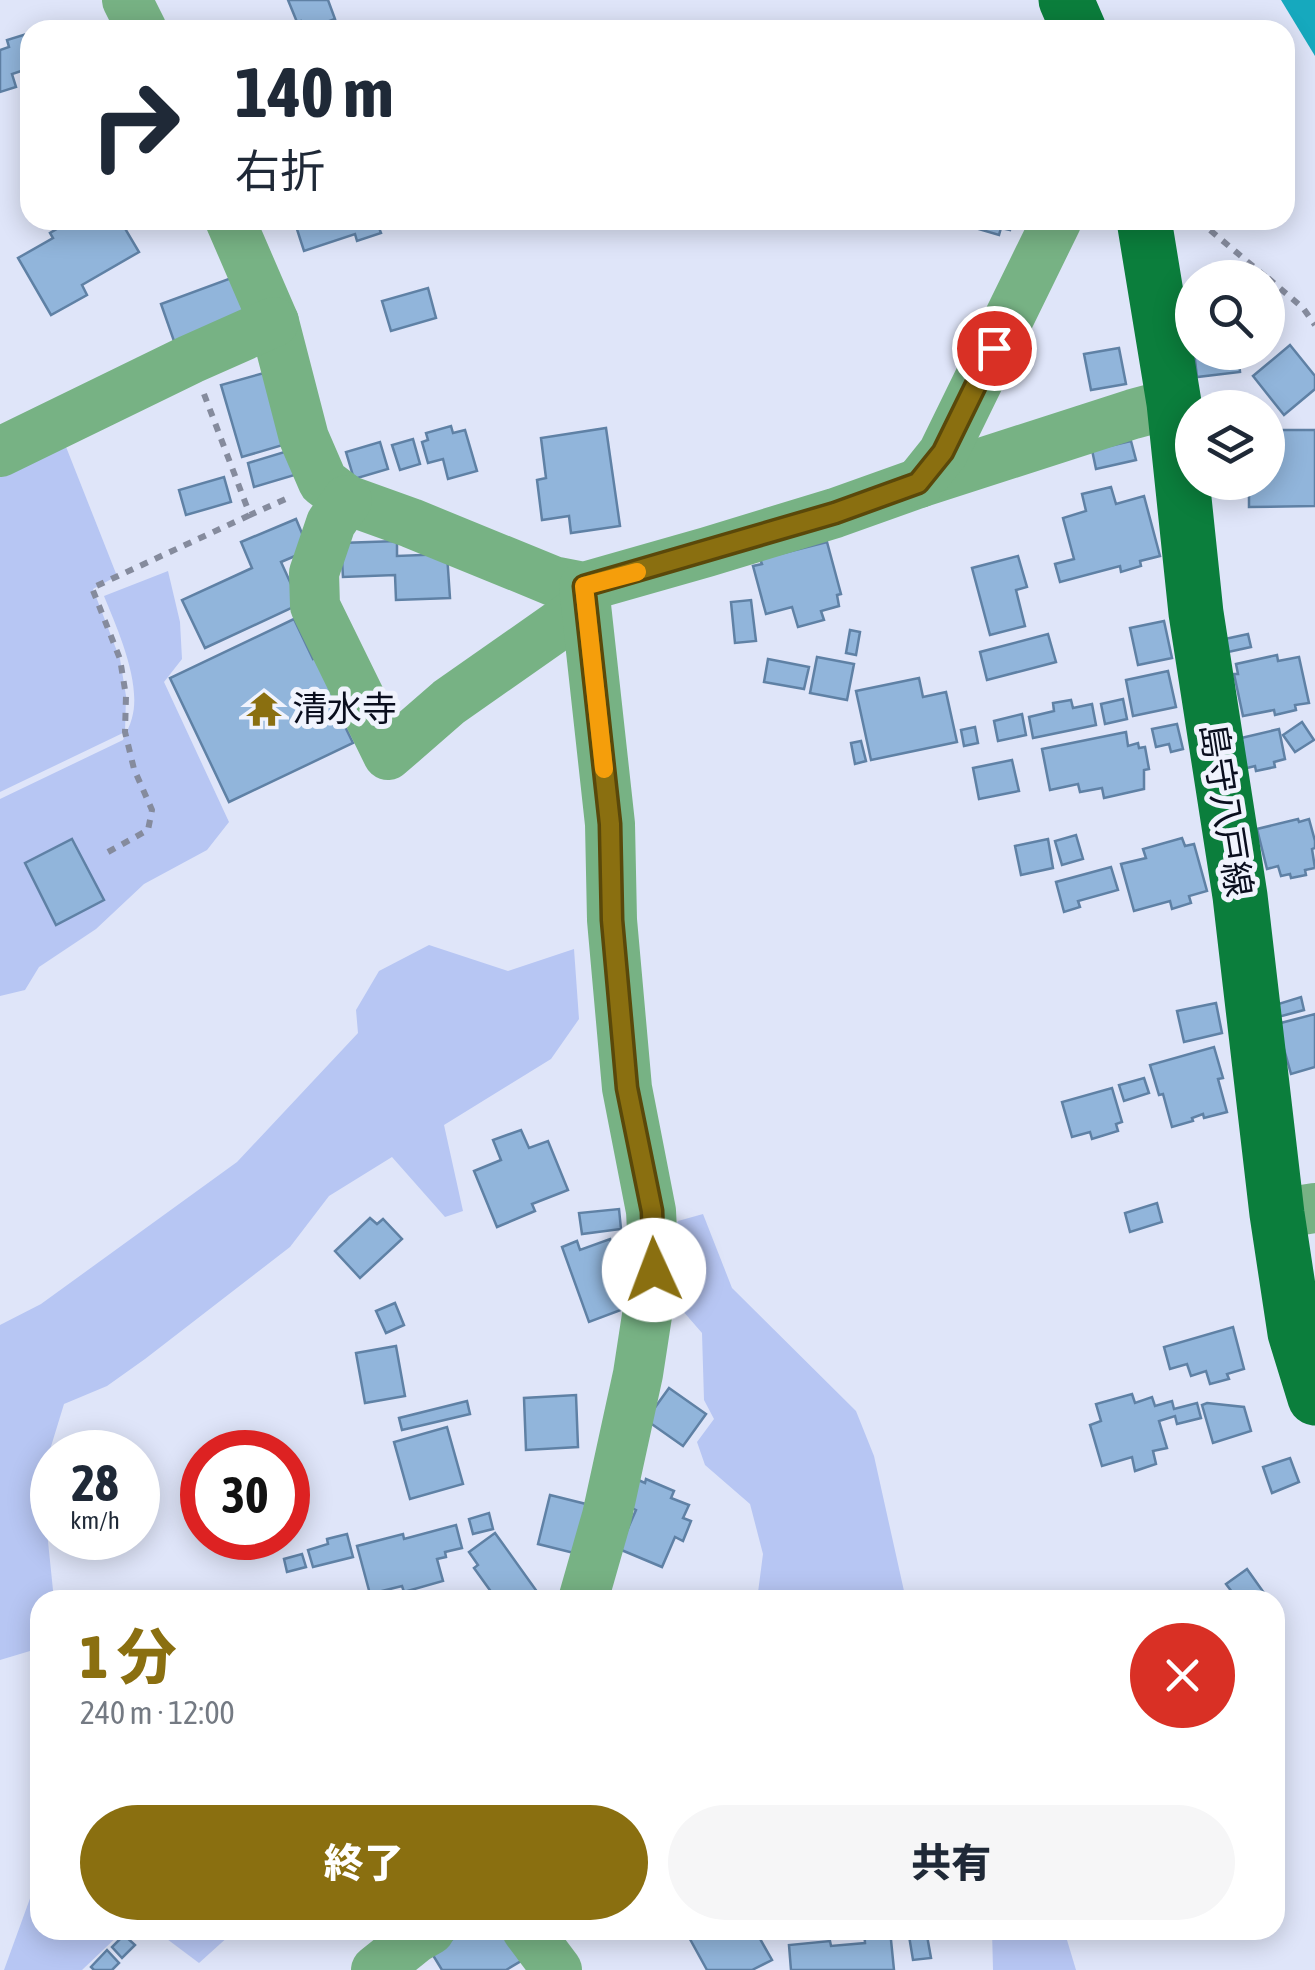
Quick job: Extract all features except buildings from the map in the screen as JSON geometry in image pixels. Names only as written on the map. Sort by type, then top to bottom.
[{"type":"main road","name":"島守八戸線","points":[[1146,230],[1174,403],[1196,613],[1240,896],[1296,1211],[1295,1333],[1315,1398]]},
{"type":"street","points":[[234,230],[274,322],[304,438],[335,491],[585,596]]},
{"type":"street","points":[[918,483],[943,452],[1052,230]]},
{"type":"street","points":[[0,452],[274,322]]},
{"type":"street","points":[[335,491],[331,524],[314,574],[314,606],[388,755],[585,596],[918,483],[1174,403]]},
{"type":"street","points":[[585,596],[610,824],[612,920],[627,1088],[652,1211],[654,1270],[638,1374],[607,1516],[586,1590]]},
{"type":"street","points":[[376,1970],[414,1940]]},
{"type":"street","points":[[534,1940],[557,1970]]},
{"type":"path","points":[[1210,230],[1246,260]]},
{"type":"path","points":[[1285,293],[1315,325]]},
{"type":"path","points":[[190,359],[250,515]]},
{"type":"path","points":[[108,852],[148,830],[152,810],[134,769],[125,732],[126,696],[120,659],[92,588],[250,515],[335,491]]},
{"type":"shaded area","points":[[1281,0],[1315,0],[1315,56],[1295,20]]},
{"type":"shaded area","points":[[57,424],[117,576],[93,589],[120,659],[126,696],[125,732],[0,792],[0,452]]},
{"type":"shaded area","points":[[168,571],[180,622],[182,659],[164,682],[229,822],[207,850],[144,884],[96,929],[39,967],[25,990],[0,996],[0,799],[123,740],[132,718],[134,689],[127,656],[104,596]]},
{"type":"shaded area","points":[[429,945],[508,971],[574,949],[579,1019],[551,1059],[444,1125],[463,1211],[445,1217],[392,1157],[329,1196],[290,1247],[145,1359],[107,1386],[64,1404],[56,1430],[30,1430],[30,1560],[50,1560],[53,1590],[30,1590],[30,1651],[0,1660],[0,1325],[41,1304],[237,1162],[358,1033],[356,1010],[379,971]]},
{"type":"shaded area","points":[[703,1214],[732,1288],[856,1411],[874,1456],[904,1590],[758,1590],[763,1554],[750,1504],[705,1465],[697,1442],[714,1419],[704,1400],[702,1333],[669,1295],[668,1234],[678,1221]]},
{"type":"shaded area","points":[[30,1898],[30,1940],[114,1940],[82,1970],[4,1970]]},
{"type":"shaded area","points":[[168,1940],[224,1940],[199,1963]]},
{"type":"shaded area","points":[[992,1940],[1067,1940],[1076,1970],[993,1970]]},
{"type":"slow traffic","points":[[604,769],[584,586],[637,572]]},
{"type":"place","name":"清水寺","points":[[264,709]]},
{"type":"route","points":[[654,1270],[652,1211],[627,1088],[612,920],[610,824],[584,586],[835,513],[918,483],[943,452],[994,348]]}]
